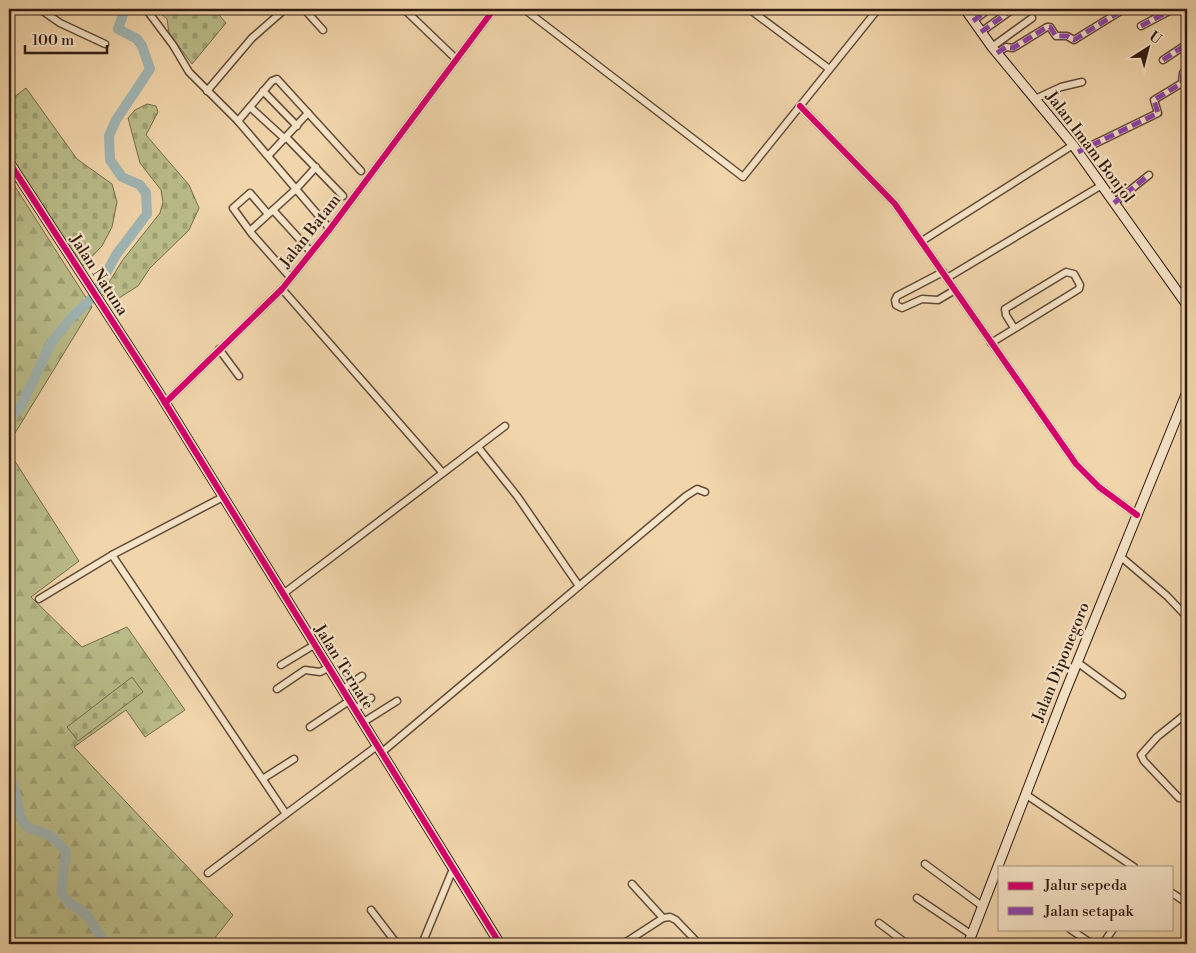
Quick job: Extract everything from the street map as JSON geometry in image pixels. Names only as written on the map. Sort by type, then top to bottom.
[{"type":"main road","name":"Jalan Imam Bonjol","points":[[965,9],[995,50],[1076,148],[1187,305]]},
{"type":"main road","name":"Jalan Natuna","points":[[9,162],[165,403]]},
{"type":"main road","name":"Jalan Diponegoro","points":[[1002,866],[1025,794],[1187,392]]},
{"type":"main road","name":"Jalan Ternate","points":[[165,403],[500,944]]},
{"type":"main road","name":"Jalan Diponegoro","points":[[968,944],[982,906],[997,880]]},
{"type":"street","points":[[40,9],[68,28],[105,44]]},
{"type":"street","points":[[146,9],[173,45],[186,68],[238,121],[330,229]]},
{"type":"street","points":[[207,91],[252,38],[284,9]]},
{"type":"street","points":[[304,9],[323,30]]},
{"type":"street","points":[[404,9],[456,60]]},
{"type":"street","name":"Jalan Batam","points":[[165,403],[282,289],[383,159],[494,9]]},
{"type":"street","points":[[524,9],[743,177],[828,68],[878,9]]},
{"type":"street","points":[[749,9],[828,68]]},
{"type":"street","points":[[973,20],[989,9]]},
{"type":"street","points":[[982,32],[1013,9]]},
{"type":"street","points":[[995,50],[1008,47],[1013,48],[1047,27],[1050,27],[1056,36],[1067,36],[1074,40],[1124,9]]},
{"type":"street","points":[[1141,26],[1173,9]]},
{"type":"street","points":[[995,50],[1032,18]]},
{"type":"street","points":[[1163,60],[1187,44]]},
{"type":"street","points":[[922,240],[1076,148],[1158,113],[1154,100],[1182,83],[1183,73],[1187,70]]},
{"type":"street","points":[[238,121],[263,91],[277,79],[361,171]]},
{"type":"street","points":[[1035,99],[1061,87],[1082,82]]},
{"type":"street","points":[[263,91],[297,126]]},
{"type":"street","points":[[800,106],[895,204],[922,240],[1076,464],[1099,487],[1137,515]]},
{"type":"street","points":[[250,107],[286,138],[343,196]]},
{"type":"street","points":[[268,156],[308,113]]},
{"type":"street","points":[[251,230],[296,189],[316,167]]},
{"type":"street","points":[[1114,203],[1149,176]]},
{"type":"street","points":[[955,290],[938,300],[922,299],[902,308],[896,306],[895,300],[897,296],[945,275],[1102,185]]},
{"type":"street","points":[[290,278],[252,234],[251,230],[233,208],[248,193],[271,212],[311,252]]},
{"type":"street","points":[[991,342],[1079,289],[1080,285],[1074,274],[1066,272],[1005,309],[1006,315],[1014,328]]},
{"type":"street","points":[[282,289],[442,472]]},
{"type":"street","points":[[219,349],[239,376]]},
{"type":"street","points":[[283,594],[505,426]]},
{"type":"street","points":[[478,448],[517,496],[579,586]]},
{"type":"street","points":[[208,873],[286,814],[379,749],[686,496],[697,489],[705,492]]},
{"type":"street","points":[[40,599],[112,555],[223,497]]},
{"type":"street","points":[[112,555],[206,697],[264,778],[286,814]]},
{"type":"street","points":[[1120,556],[1167,596],[1187,617]]},
{"type":"street","points":[[281,665],[314,645]]},
{"type":"street","points":[[1077,662],[1122,695]]},
{"type":"street","points":[[277,689],[305,670],[318,672],[328,668]]},
{"type":"street","points":[[342,690],[362,676]]},
{"type":"street","points":[[354,710],[371,698]]},
{"type":"street","points":[[310,727],[349,701]]},
{"type":"street","points":[[362,723],[397,701]]},
{"type":"street","points":[[1187,713],[1153,740],[1141,755],[1144,761],[1179,798],[1187,799]]},
{"type":"street","points":[[264,778],[294,759]]},
{"type":"street","points":[[1025,794],[1133,866]]},
{"type":"street","points":[[925,864],[982,906]]},
{"type":"street","points":[[422,944],[453,869]]},
{"type":"street","points":[[632,884],[663,918]]},
{"type":"street","points":[[1174,894],[1187,903]]},
{"type":"street","points":[[917,898],[972,935]]},
{"type":"street","points":[[371,910],[397,944]]},
{"type":"street","points":[[623,944],[663,918],[670,916],[699,944]]},
{"type":"street","points":[[879,923],[907,944]]},
{"type":"street","points":[[1071,930],[1092,944]]},
{"type":"street","points":[[1103,944],[1112,930]]},
{"type":"green space","points":[[155,9],[214,9],[226,23],[192,64],[169,33],[167,19]]},
{"type":"green space","points":[[26,88],[77,159],[112,184],[117,202],[112,227],[102,246],[82,267],[9,154],[9,101]]},
{"type":"green space","points":[[147,104],[156,106],[158,112],[146,135],[189,185],[199,208],[189,230],[150,268],[138,286],[111,303],[102,294],[122,261],[160,213],[163,202],[161,190],[140,163],[128,118],[135,110]]},
{"type":"green space","points":[[9,177],[92,307],[9,443]]},
{"type":"green space","points":[[9,452],[79,561],[31,597],[82,647],[127,627],[185,710],[145,737],[126,710],[74,747],[233,915],[210,944],[9,944]]},
{"type":"green space","points":[[132,677],[143,692],[78,741],[67,727]]},
{"type":"waterway","points":[[9,418],[20,408],[51,343],[70,319],[94,296],[116,255],[147,214],[146,193],[140,185],[122,177],[110,160],[109,136],[116,120],[150,69],[142,46],[137,39],[118,29],[125,9]]},
{"type":"waterway","points":[[9,778],[15,789],[19,812],[25,825],[52,837],[66,852],[61,892],[68,902],[86,914],[106,944]]},
{"type":"marked path","points":[[973,21],[989,9]]},
{"type":"marked path","points":[[981,32],[1013,9]]},
{"type":"marked path","points":[[997,53],[1006,47],[1013,48],[1047,27],[1050,27],[1056,36],[1067,36],[1074,40],[1124,9]]},
{"type":"marked path","points":[[1141,26],[1173,9]]},
{"type":"marked path","points":[[1163,60],[1187,44]]},
{"type":"marked path","points":[[1078,152],[1158,113],[1154,100],[1182,83],[1183,73],[1187,70]]},
{"type":"marked path","points":[[1114,203],[1149,175]]},
{"type":"cycle path","points":[[165,403],[282,289],[330,229],[494,9]]},
{"type":"cycle path","points":[[800,106],[895,204],[1076,464],[1099,487],[1137,515]]},
{"type":"cycle path","points":[[9,162],[159,393],[500,944]]}]
